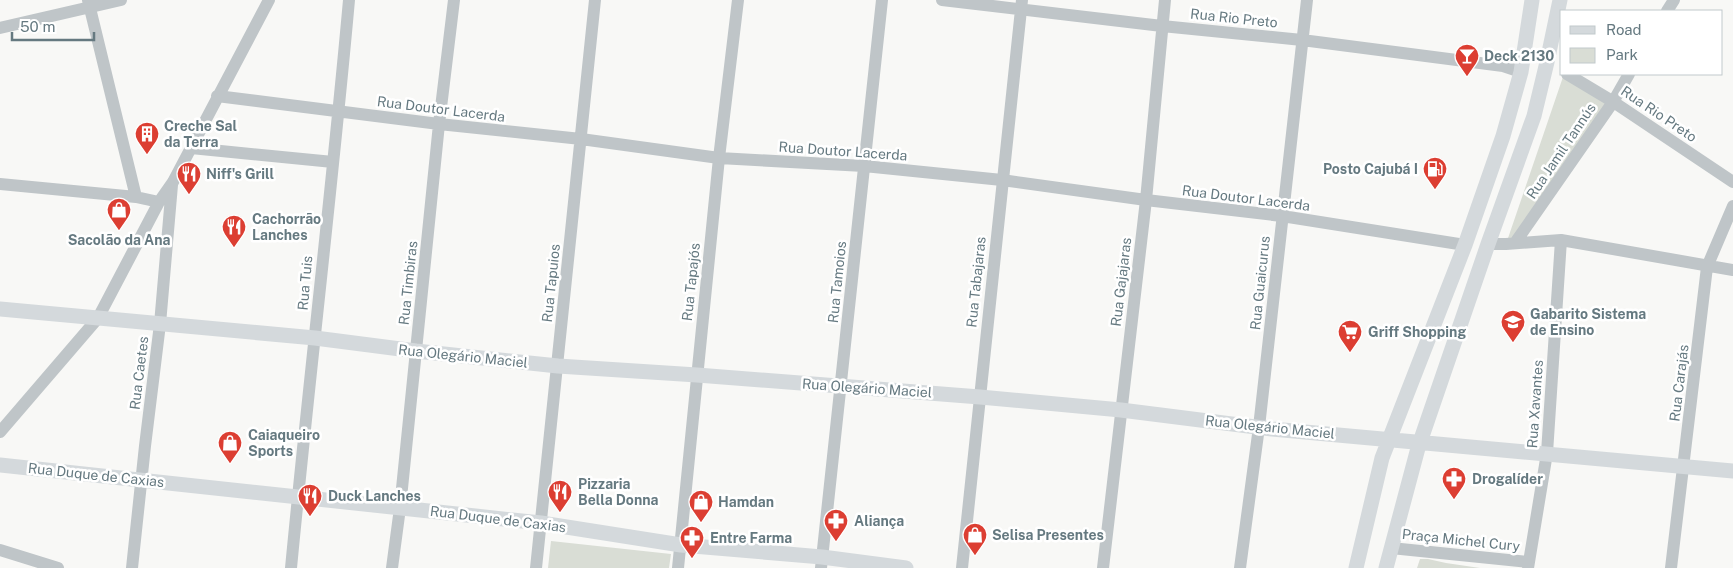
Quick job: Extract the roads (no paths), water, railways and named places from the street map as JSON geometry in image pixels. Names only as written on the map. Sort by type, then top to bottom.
[{"type":"main road","points":[[1386,568],[1418,448],[1534,116],[1560,0]]},
{"type":"main road","points":[[1356,568],[1382,458],[1465,245],[1503,136],[1521,72],[1531,1]]},
{"type":"main road","name":"Rua Olegário Maciel","points":[[0,309],[315,338],[558,366],[980,397],[1121,410],[1265,428],[1733,471]]},
{"type":"main road","name":"Rua Duque de Caxias","points":[[0,465],[540,523],[681,545],[821,562],[906,568]]},
{"type":"street","points":[[0,28],[89,4],[121,0]]},
{"type":"street","points":[[0,432],[98,318],[269,0]]},
{"type":"street","name":"Rua Tuis","points":[[291,568],[305,416],[339,112],[349,0]]},
{"type":"street","name":"Rua Timbiras","points":[[392,568],[454,0]]},
{"type":"street","name":"Rua Tapuios","points":[[536,568],[595,0]]},
{"type":"street","name":"Rua Tapajós","points":[[678,568],[719,158],[738,0]]},
{"type":"street","name":"Rua Tamoios","points":[[821,562],[882,0]]},
{"type":"street","name":"Rua Rio Preto","points":[[942,0],[1021,5],[1162,26],[1302,40],[1503,66],[1521,72]]},
{"type":"street","name":"Rua Gajajaras","points":[[1103,568],[1146,200],[1165,0]]},
{"type":"street","name":"Rua Guaicurus","points":[[1240,568],[1265,428],[1282,216],[1307,0]]},
{"type":"street","points":[[89,4],[136,197]]},
{"type":"street","name":"Rua Tabajaras","points":[[962,568],[1021,5]]},
{"type":"street","points":[[1547,62],[1560,69]]},
{"type":"street","name":"Rua Rio Preto","points":[[1569,75],[1613,102],[1733,182]]},
{"type":"street","name":"Rua Jamil Tannús","points":[[1516,243],[1613,102],[1628,75]]},
{"type":"street","name":"Rua Doutor Lacerda","points":[[217,96],[439,124],[581,139],[719,158],[864,166],[1002,180],[1282,216],[1465,245]]},
{"type":"street","points":[[190,148],[333,162]]},
{"type":"street","name":"Rua Caetes","points":[[132,568],[160,324],[172,182]]},
{"type":"street","points":[[0,184],[136,197],[159,202]]},
{"type":"street","name":"Rua Carajás","points":[[1671,568],[1707,266],[1733,206]]},
{"type":"street","points":[[1488,244],[1561,240],[1733,270]]},
{"type":"street","name":"Rua Xavantes","points":[[1528,565],[1561,240]]},
{"type":"street","name":"Praça Michel Cury","points":[[1391,548],[1528,565]]},
{"type":"street","points":[[0,550],[58,568]]},
{"type":"place","name":"Deck 2130","points":[[1467,77]]},
{"type":"place","name":"Creche Sal da Terra","points":[[147,155]]},
{"type":"place","name":"Posto Cajubá I","points":[[1435,190]]},
{"type":"place","name":"Niff's Grill","points":[[189,195]]},
{"type":"place","name":"Sacolão da Ana","points":[[119,231]]},
{"type":"place","name":"Cachorrão Lanches","points":[[234,248]]},
{"type":"place","name":"Gabarito Sistema de Ensino","points":[[1513,343]]},
{"type":"place","name":"Griff Shopping","points":[[1350,353]]},
{"type":"place","name":"Caiaqueiro Sports","points":[[230,464]]},
{"type":"place","name":"Drogalíder","points":[[1454,500]]},
{"type":"place","name":"Pizzaria Bella Donna","points":[[560,513]]},
{"type":"place","name":"Duck Lanches","points":[[310,517]]},
{"type":"place","name":"Hamdan","points":[[701,523]]},
{"type":"place","name":"Aliança","points":[[836,542]]},
{"type":"place","name":"Selisa Presentes","points":[[975,556]]},
{"type":"place","name":"Entre Farma","points":[[692,559]]}]
